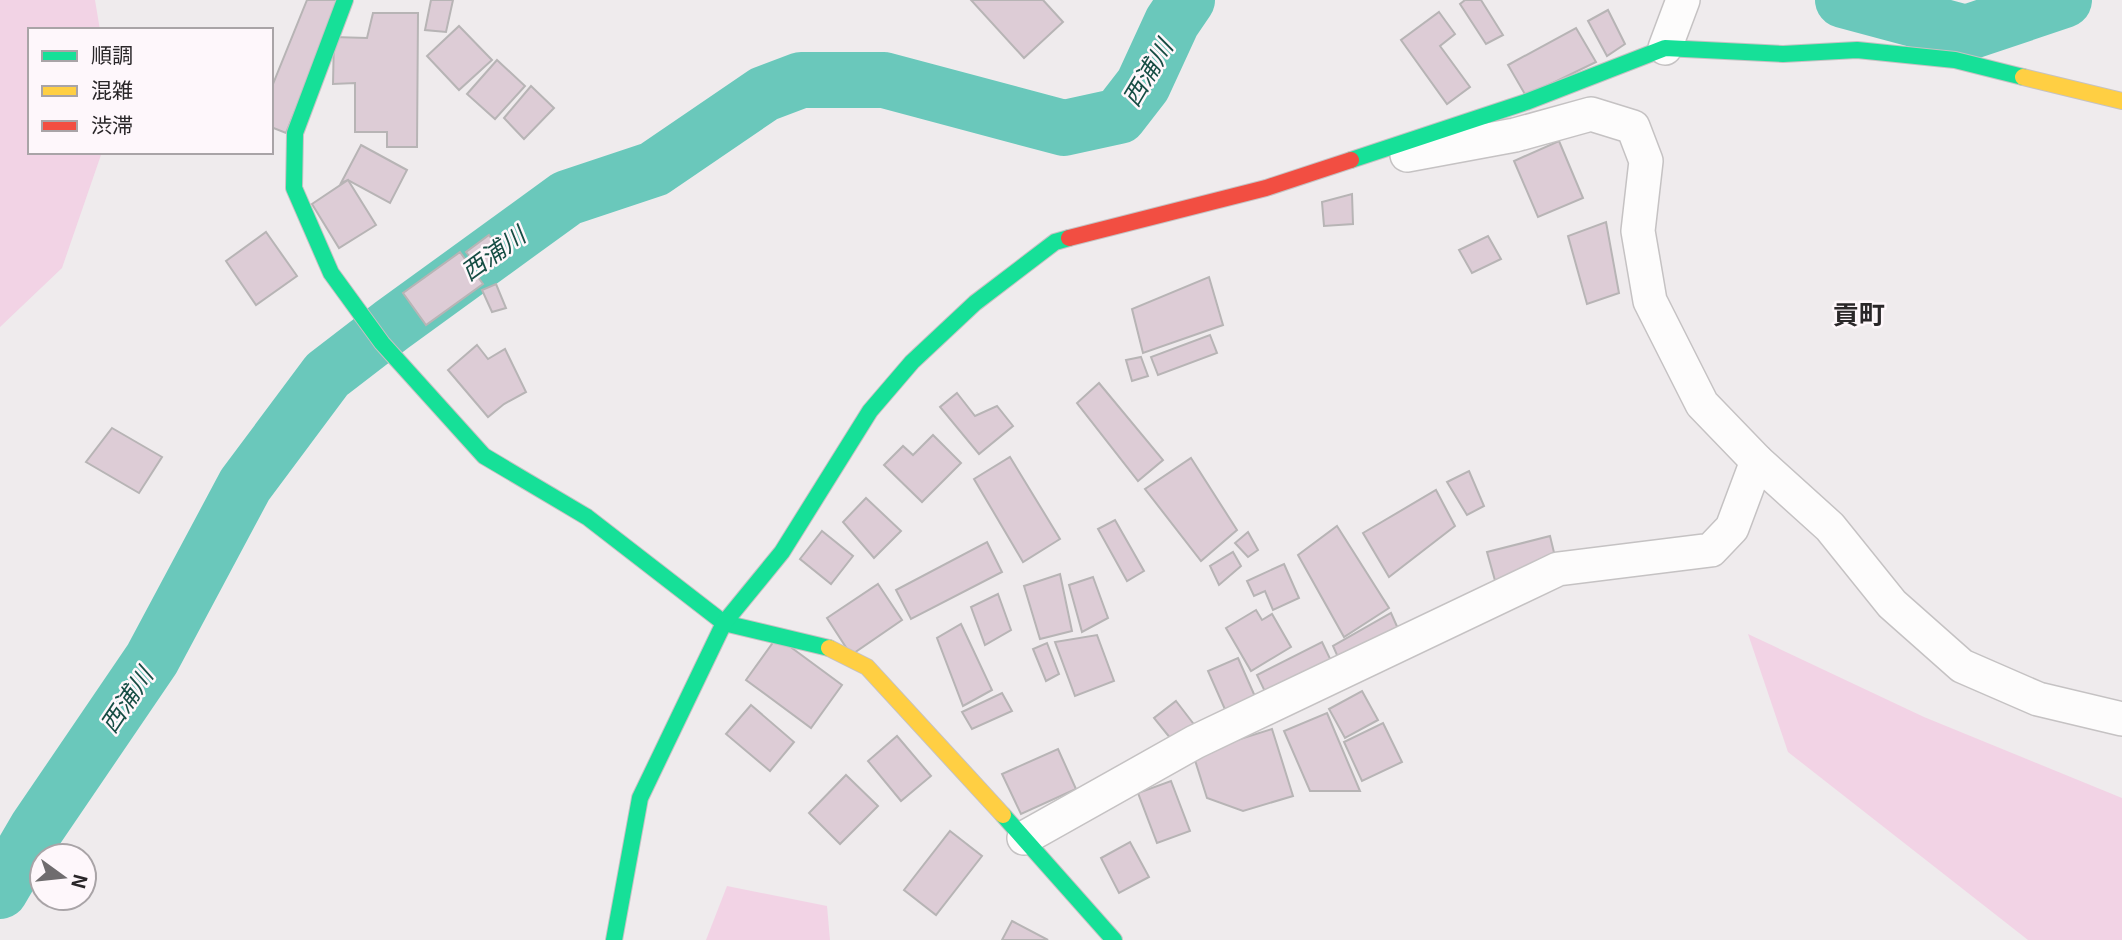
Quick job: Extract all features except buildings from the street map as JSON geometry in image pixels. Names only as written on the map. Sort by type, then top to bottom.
[{"type":"street","points":[[345,0],[295,132],[294,188],[331,273],[382,343],[484,456],[587,517],[724,623],[830,648],[867,667],[1114,940]]},
{"type":"street","points":[[1665,48],[1684,0]]},
{"type":"street","points":[[614,940],[640,798],[724,623],[782,552],[870,411],[912,362],[975,303],[1055,242],[1266,188],[1526,103],[1665,48],[1783,54],[1857,50],[1955,60],[2122,101]]},
{"type":"street","points":[[1315,172],[1515,135],[1591,114],[1633,127],[1646,161],[1638,231],[1650,301],[1702,404],[1757,461],[1830,527],[1892,604],[1962,666],[2038,699],[2122,719]]},
{"type":"street","points":[[1024,838],[1195,742],[1558,569],[1711,550],[1732,528],[1757,461]]},
{"type":"shaded area","points":[[0,0],[95,0],[100,28],[28,28],[28,154],[101,154],[62,268],[0,327]]},
{"type":"shaded area","points":[[1748,634],[1924,717],[2122,798],[2122,940],[2028,940],[1788,752]]},
{"type":"shaded area","points":[[727,886],[827,906],[830,940],[706,940]]},
{"type":"waterway","name":"西浦川","points":[[0,891],[37,828],[152,659],[245,485],[327,375],[392,325],[567,198],[654,169],[764,94],[801,80],[884,80],[1064,128],[1119,116],[1143,85],[1172,22],[1187,0]]},
{"type":"waterway","name":"西浦川","points":[[1843,0],[1966,33],[2064,0]]},
{"type":"traffic: fast","points":[[345,0],[295,133],[294,188],[331,273],[382,343],[484,456],[587,517],[724,623],[829,648]]},
{"type":"traffic: fast","points":[[1351,160],[1526,102],[1665,48],[1783,54],[1857,50],[1955,60],[2023,77]]},
{"type":"traffic: fast","points":[[614,940],[640,798],[724,623],[782,552],[870,411],[912,362],[975,303],[1055,242],[1069,238]]},
{"type":"traffic: fast","points":[[1003,815],[1114,940]]},
{"type":"traffic: slow","points":[[2023,77],[2122,101]]},
{"type":"traffic: slow","points":[[829,648],[867,667],[1003,815]]},
{"type":"traffic: jam","points":[[1069,238],[1266,188],[1351,160]]},
{"type":"district","name":"貢町","points":[[1859,312]]}]
